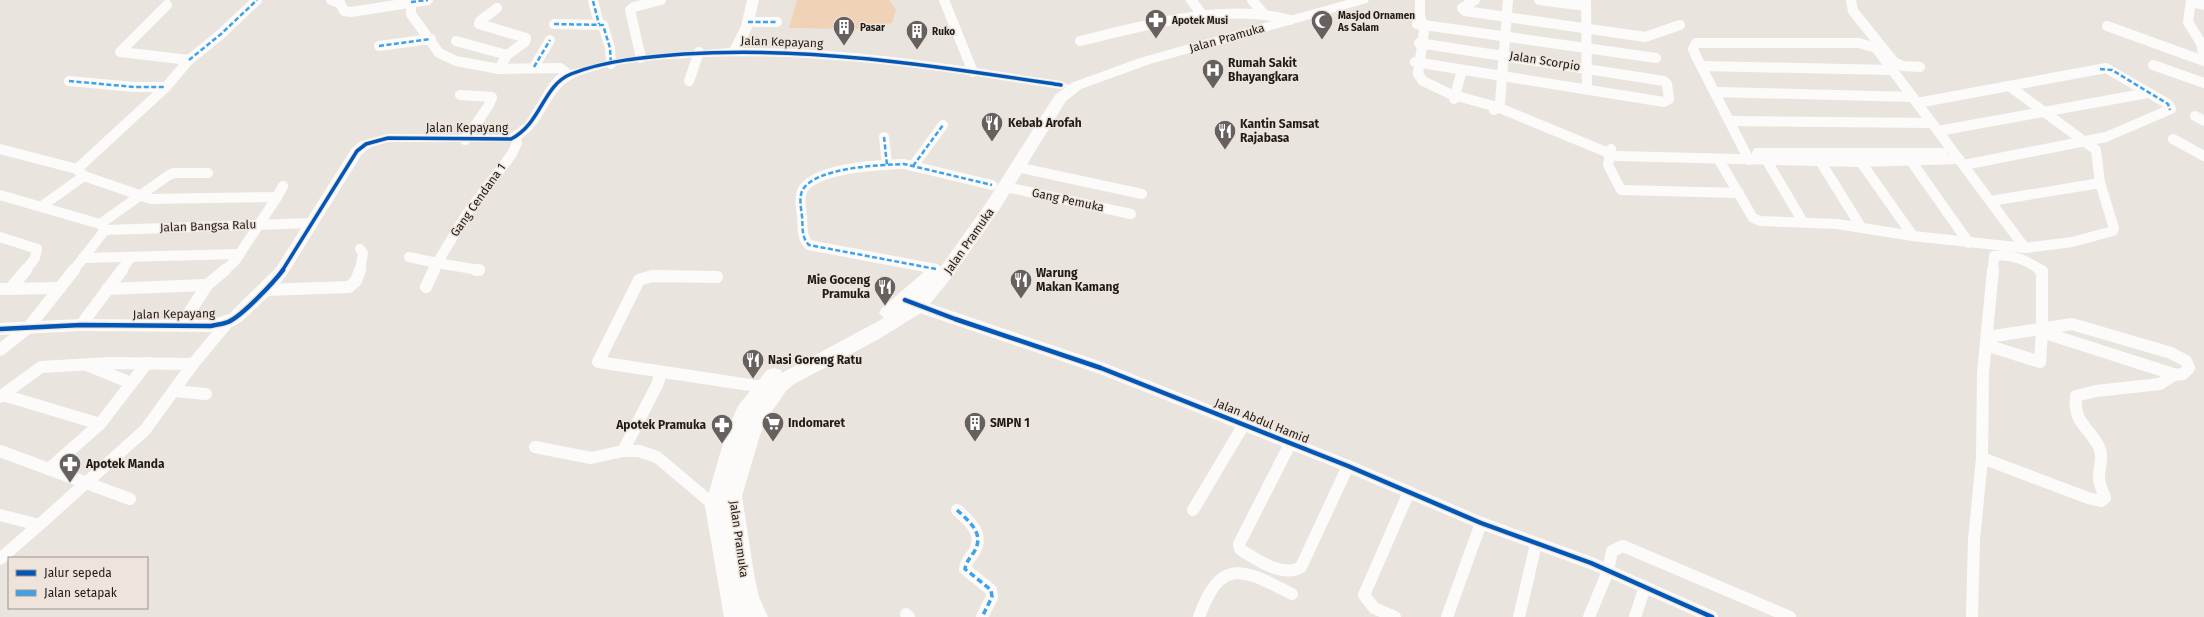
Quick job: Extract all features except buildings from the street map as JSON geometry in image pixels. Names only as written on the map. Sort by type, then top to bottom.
[{"type":"main road","name":"Jalan Pramuka","points":[[1287,19],[1344,0]]},
{"type":"main road","name":"Jalan Pramuka","points":[[757,617],[748,597],[743,574],[732,499],[750,436],[760,413],[779,386],[787,380],[873,334],[946,274],[999,186],[1026,130],[1052,93],[1061,85],[1083,75],[1180,47],[1362,0]]},
{"type":"main road","name":"Jalan Pramuka","points":[[999,186],[1016,167],[1060,98],[1067,91],[1082,83],[1180,47]]},
{"type":"main road","name":"Jalan Pramuka","points":[[735,617],[715,506],[736,433],[748,406],[771,378],[784,369],[911,303],[936,269],[988,205]]},
{"type":"street","points":[[42,206],[80,173],[166,87],[189,60],[232,24],[257,0]]},
{"type":"street","points":[[331,0],[340,3],[340,6],[344,11],[351,12],[411,1],[428,0]]},
{"type":"street","points":[[640,58],[638,39],[630,10],[634,7],[661,0]]},
{"type":"street","points":[[736,50],[748,22],[753,0]]},
{"type":"street","points":[[944,0],[973,72]]},
{"type":"street","points":[[1191,0],[1204,16]]},
{"type":"street","points":[[1252,0],[1263,13]]},
{"type":"street","points":[[1414,0],[1420,24]]},
{"type":"street","points":[[1420,0],[1421,43],[1418,63],[1413,72],[1417,80],[1455,98],[1498,110],[1598,148],[1631,157],[1719,160],[1748,156],[1767,161],[1860,162],[1959,159],[2087,142],[2170,110],[2168,104],[2106,68],[2009,86],[1915,100],[1716,92]]},
{"type":"street","points":[[1475,0],[1462,8],[1466,11],[1645,36],[1680,25]]},
{"type":"street","points":[[1498,110],[1503,76],[1508,0]]},
{"type":"street","points":[[1418,63],[1587,88],[1586,3],[1539,0]]},
{"type":"street","points":[[1851,0],[1853,11],[1894,62],[1903,66],[1920,68]]},
{"type":"street","points":[[411,1],[411,14],[439,53],[456,60],[499,69],[560,68],[569,75]]},
{"type":"street","points":[[593,1],[599,24]]},
{"type":"street","points":[[2107,26],[2204,60],[2202,44],[2188,22],[2191,1],[2204,5]]},
{"type":"street","points":[[167,5],[120,52],[189,60]]},
{"type":"street","points":[[497,8],[480,21],[480,24],[526,38],[524,42],[507,55],[499,69]]},
{"type":"street","points":[[1080,41],[1171,21],[1204,16],[1263,13],[1287,19]]},
{"type":"street","points":[[748,22],[777,22]]},
{"type":"street","points":[[554,24],[568,26],[603,25],[610,48],[611,64]]},
{"type":"street","points":[[1420,24],[1656,58]]},
{"type":"street","points":[[379,46],[430,39]]},
{"type":"street","points":[[534,68],[550,40]]},
{"type":"street","points":[[456,41],[507,55]]},
{"type":"street","name":"Jalan Scorpio","points":[[1421,43],[1586,68],[1666,82],[1670,100],[1664,102],[1587,88]]},
{"type":"street","points":[[1748,156],[1693,50],[1696,43],[1859,43],[1876,48],[2025,248]]},
{"type":"street","name":"Jalan Kepayang","points":[[0,329],[81,325],[182,324],[210,326],[228,322],[265,290],[281,272],[357,151],[366,144],[388,138],[465,140],[505,139],[515,137],[525,132],[557,82],[569,75],[611,64],[640,58],[736,50],[825,54],[973,72],[1061,85]]},
{"type":"street","points":[[689,82],[699,52]]},
{"type":"street","points":[[2153,65],[2204,83]]},
{"type":"street","points":[[1701,66],[1892,70]]},
{"type":"street","points":[[1455,98],[1462,70]]},
{"type":"street","points":[[69,81],[134,87],[166,87]]},
{"type":"street","points":[[1719,160],[1753,218],[1760,221],[1803,222],[1861,227],[1913,236],[2025,248],[2072,242],[2113,231],[2114,228],[2100,183],[2096,150],[2009,86]]},
{"type":"street","points":[[1729,121],[1935,127],[2043,112],[2148,93]]},
{"type":"street","points":[[460,95],[492,97],[489,105],[465,140]]},
{"type":"street","points":[[2195,116],[2204,121]]},
{"type":"street","points":[[913,166],[943,125]]},
{"type":"street","name":"Gang Cendana 1","points":[[426,287],[437,263],[468,212],[512,154],[517,143],[515,137]]},
{"type":"street","points":[[884,137],[887,165]]},
{"type":"street","points":[[2173,139],[2204,156]]},
{"type":"street","points":[[0,149],[80,173],[151,199],[277,197]]},
{"type":"street","points":[[1610,151],[1748,156],[1854,153],[1959,159]]},
{"type":"street","points":[[1610,151],[1608,165],[1618,187],[1621,190],[1739,193]]},
{"type":"street","points":[[1854,153],[1913,236]]},
{"type":"street","points":[[1767,161],[1803,222]]},
{"type":"street","points":[[1820,161],[1861,227]]},
{"type":"street","points":[[1911,161],[1969,243]]},
{"type":"street","name":"Gang Pemuka","points":[[936,269],[810,245],[804,240],[800,197],[808,184],[817,178],[837,172],[904,164],[1131,214]]},
{"type":"street","points":[[1016,167],[1142,194]]},
{"type":"street","points":[[0,350],[28,328],[83,258],[102,227],[169,175],[174,173],[208,173]]},
{"type":"street","points":[[1991,201],[2100,183]]},
{"type":"street","points":[[182,324],[207,285],[235,261],[283,186]]},
{"type":"street","name":"Jalan Bangsa Ralu","points":[[0,195],[42,206],[102,227],[312,223]]},
{"type":"street","points":[[0,237],[37,249],[34,258],[5,289]]},
{"type":"street","points":[[265,290],[349,287],[356,282],[361,266],[363,253],[360,249]]},
{"type":"street","points":[[83,258],[240,254]]},
{"type":"street","points":[[1972,617],[1974,540],[1982,458],[1983,392],[1987,341],[1994,256],[2011,256],[2036,266],[2042,271],[2042,330],[2040,362],[1987,341]]},
{"type":"street","points":[[81,325],[131,257]]},
{"type":"street","points":[[409,257],[479,270]]},
{"type":"street","points":[[717,277],[652,276],[638,280],[598,362],[763,387]]},
{"type":"street","points":[[107,289],[207,285]]},
{"type":"street","points":[[5,289],[60,288]]},
{"type":"street","name":"Jalan Abdul Hamid","points":[[911,303],[1101,368],[1243,426],[1348,466],[1481,523],[1608,571],[1712,617]]},
{"type":"street","points":[[0,559],[145,430],[193,364],[228,322]]},
{"type":"street","points":[[1987,341],[2042,330],[2072,324],[2171,353],[2186,362],[2189,368],[2183,374],[2173,374],[2042,330]]},
{"type":"street","points":[[2,396],[41,366],[147,363],[193,364]]},
{"type":"street","points":[[50,468],[100,424],[147,363]]},
{"type":"street","points":[[85,364],[131,383]]},
{"type":"street","points":[[623,451],[657,385],[661,372]]},
{"type":"street","points":[[1982,458],[2088,498],[2101,501],[2105,498],[2098,478],[2103,460],[2099,447],[2079,423],[2074,407],[2076,396],[2106,388],[2156,385],[2164,383],[2173,374]]},
{"type":"street","points":[[174,391],[206,394]]},
{"type":"street","points":[[2,396],[100,424]]},
{"type":"street","points":[[1193,510],[1243,426]]},
{"type":"street","points":[[1290,444],[1239,544],[1240,549],[1253,558],[1285,570],[1292,571],[1301,568],[1348,466]]},
{"type":"street","points":[[535,447],[591,458],[623,451],[639,451],[657,457],[715,506]]},
{"type":"street","points":[[0,450],[130,499]]},
{"type":"street","points":[[1395,617],[1374,608],[1364,595],[1409,492]]},
{"type":"street","points":[[957,510],[979,533],[980,540],[977,549],[965,564],[965,569],[991,590],[992,597],[982,617]]},
{"type":"street","points":[[0,515],[39,525]]},
{"type":"street","points":[[1447,617],[1481,523]]},
{"type":"street","points":[[1519,617],[1536,544]]},
{"type":"street","points":[[1589,617],[1608,571],[1612,551],[1623,546],[1790,617]]},
{"type":"street","points":[[1199,617],[1205,595],[1214,582],[1223,576],[1234,572],[1244,574],[1292,594]]},
{"type":"street","points":[[1635,617],[1645,587]]},
{"type":"shaded area","points":[[797,0],[889,0],[896,10],[892,23],[865,29],[789,28]]},
{"type":"marked path","points":[[189,60],[221,34],[257,0]]},
{"type":"marked path","points":[[411,2],[428,0]]},
{"type":"marked path","points":[[593,1],[599,24]]},
{"type":"marked path","points":[[748,22],[777,22]]},
{"type":"marked path","points":[[554,24],[603,25],[610,48],[611,64]]},
{"type":"marked path","points":[[379,46],[431,39]]},
{"type":"marked path","points":[[534,67],[550,40]]},
{"type":"marked path","points":[[2100,69],[2112,70],[2168,104],[2170,110]]},
{"type":"marked path","points":[[69,81],[134,87],[166,87]]},
{"type":"marked path","points":[[913,166],[943,125]]},
{"type":"marked path","points":[[884,137],[887,165]]},
{"type":"marked path","points":[[936,269],[809,245],[806,242],[802,232],[801,200],[803,190],[810,183],[821,177],[834,173],[850,169],[894,164],[904,164],[992,185]]},
{"type":"marked path","points":[[957,510],[976,530],[979,541],[977,547],[966,562],[965,569],[991,590],[992,597],[982,617]]},
{"type":"cycle path","points":[[0,329],[81,325],[210,326],[228,322],[235,318],[265,290],[281,272],[357,151],[366,144],[388,138],[511,139],[522,133],[530,126],[547,96],[561,79],[571,74],[609,64],[635,59],[723,52],[820,54],[868,58],[965,70],[1061,85]]},
{"type":"cycle path","points":[[905,300],[955,319],[1101,368],[1348,466],[1481,523],[1591,563],[1712,617]]},
{"type":"place","name":"Apotek Musi","points":[[1156,40]]},
{"type":"place","name":"Masjod Ornamen As Salam","points":[[1322,40]]},
{"type":"place","name":"Pasar","points":[[844,46]]},
{"type":"place","name":"Ruko","points":[[917,50]]},
{"type":"place","name":"Rumah Sakit Bhayangkara","points":[[1213,90]]},
{"type":"place","name":"Kebab Arofah","points":[[992,142]]},
{"type":"place","name":"Kantin Samsat Rajabasa","points":[[1225,150]]},
{"type":"place","name":"Warung Makan Kamang","points":[[1021,300]]},
{"type":"place","name":"Mie Goceng Pramuka","points":[[885,306]]},
{"type":"place","name":"Nasi Goreng Ratu","points":[[753,380]]},
{"type":"place","name":"Indomaret","points":[[773,442]]},
{"type":"place","name":"SMPN 1","points":[[975,442]]},
{"type":"place","name":"Apotek Pramuka","points":[[722,444]]},
{"type":"place","name":"Apotek Manda","points":[[70,484]]}]
